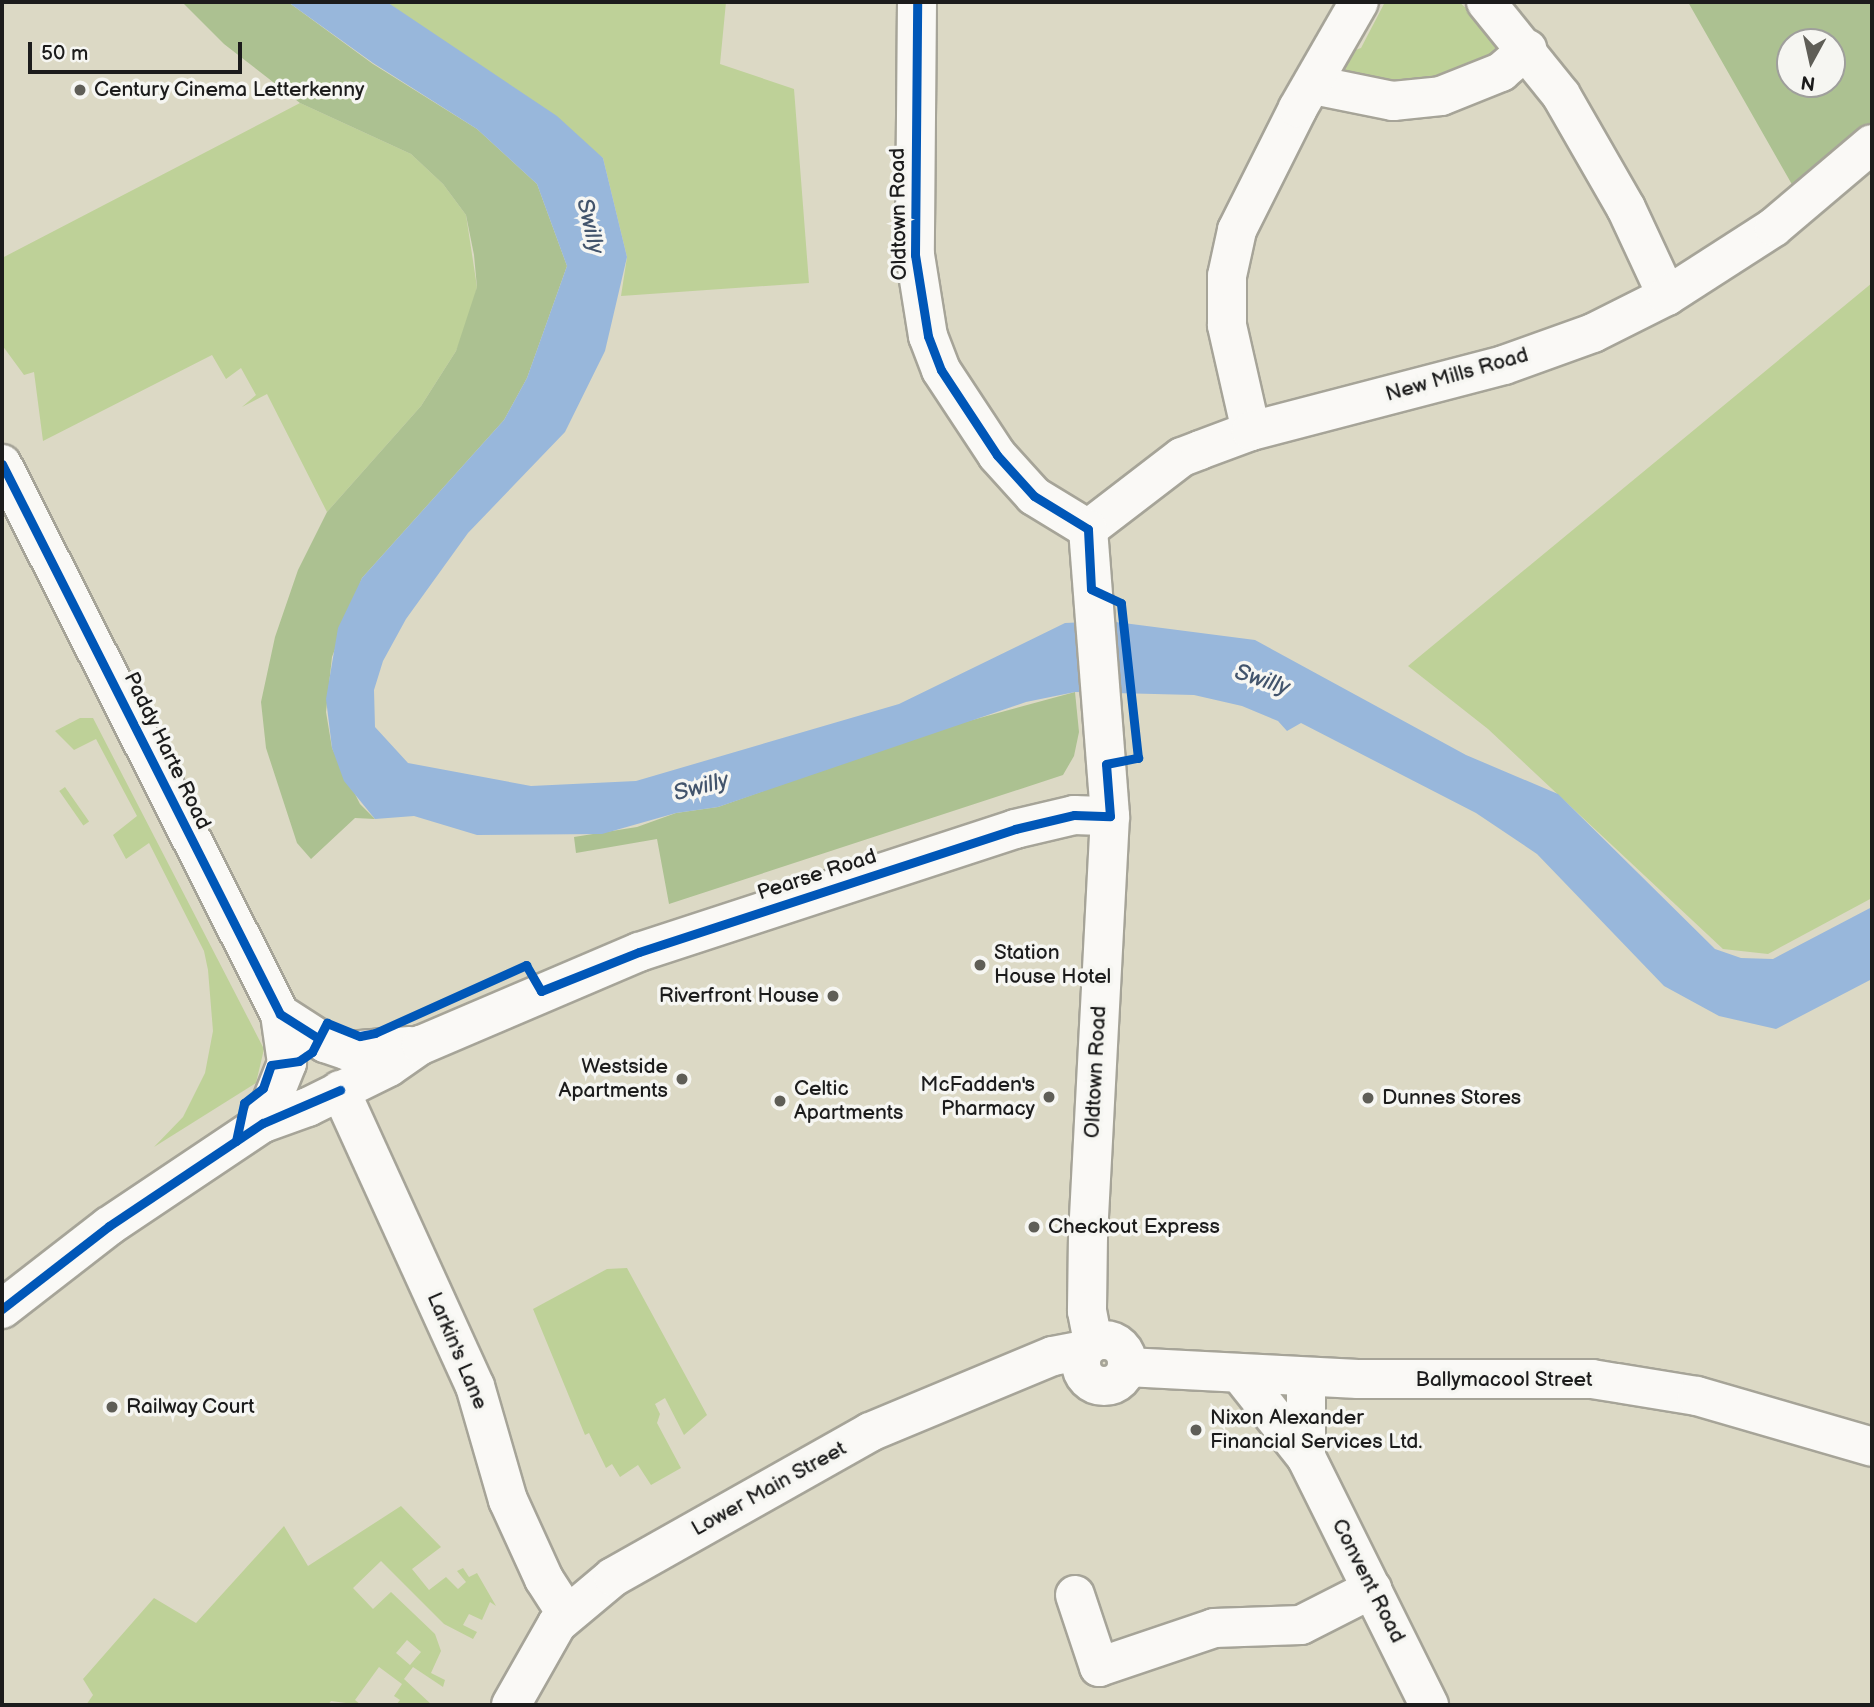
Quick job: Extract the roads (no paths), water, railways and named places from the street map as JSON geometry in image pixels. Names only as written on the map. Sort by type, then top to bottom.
[{"type":"street","name":"Oldtown Road","points":[[918,2],[915,255],[928,336],[941,370],[997,455],[1034,496],[1088,529],[1091,604],[1110,816],[1088,1236],[1089,1346]]},
{"type":"street","points":[[1251,431],[1231,352],[1229,263],[1248,204],[1359,2]]},
{"type":"street","points":[[1486,2],[1527,49],[1589,142],[1667,296]]},
{"type":"street","points":[[1314,85],[1393,101],[1441,96],[1501,72],[1527,49]]},
{"type":"street","name":"New Mills Road","points":[[1088,529],[1182,457],[1251,431],[1504,365],[1593,333],[1667,296],[1774,227],[1872,144]]},
{"type":"street","name":"Paddy Harte Road","points":[[2,464],[280,1014]]},
{"type":"street","name":"Pearse Road","points":[[2,1309],[109,1226],[263,1123],[340,1090],[421,1045],[589,971],[672,941],[1015,829],[1074,815],[1110,816]]},
{"type":"street","points":[[280,1014],[325,1043],[348,1051],[421,1045]]},
{"type":"street","points":[[263,1123],[287,1063],[280,1014]]},
{"type":"street","name":"Larkin's Lane","points":[[340,1090],[475,1386],[509,1500],[544,1579],[566,1613]]},
{"type":"street","name":"Ballymacool Street","points":[[1089,1346],[1106,1340],[1120,1346],[1127,1367],[1241,1376],[1592,1379],[1638,1384],[1698,1396],[1872,1447]]},
{"type":"street","name":"Lower Main Street","points":[[511,1705],[545,1641],[566,1613],[613,1577],[870,1432],[1053,1356],[1089,1346]]},
{"type":"street","points":[[1241,1376],[1306,1457]]},
{"type":"street","points":[[1306,1377],[1306,1457]]},
{"type":"street","name":"Convent Road","points":[[1306,1457],[1429,1705]]},
{"type":"street","points":[[1075,1595],[1099,1667],[1214,1628],[1301,1625],[1372,1589]]},
{"type":"water","name":"Swilly","points":[[288,2],[387,2],[557,116],[603,158],[627,257],[605,351],[565,432],[468,533],[406,619],[383,661],[374,690],[375,727],[408,763],[531,786],[636,781],[899,704],[1065,623],[1108,621],[1255,640],[1466,755],[1558,794],[1715,949],[1741,958],[1773,959],[1872,907],[1872,979],[1776,1029],[1719,1016],[1664,986],[1537,854],[1476,813],[1301,723],[1287,731],[1278,721],[1242,706],[1194,695],[1075,692],[1026,702],[718,807],[676,813],[602,834],[477,835],[414,816],[375,819],[344,781],[332,748],[326,699],[338,628],[362,578],[504,420],[527,378],[567,266],[537,184],[477,129],[373,63]]},
{"type":"place","name":"Century Cinema Letterkenny","points":[[80,90]]},
{"type":"place","name":"Station House Hotel","points":[[980,965]]},
{"type":"place","name":"Riverfront House","points":[[833,996]]},
{"type":"place","name":"Westside Apartments","points":[[682,1079]]},
{"type":"place","name":"McFadden's Pharmacy","points":[[1049,1097]]},
{"type":"place","name":"Dunnes Stores","points":[[1368,1098]]},
{"type":"place","name":"Celtic Apartments","points":[[780,1101]]},
{"type":"place","name":"Checkout Express","points":[[1034,1227]]},
{"type":"place","name":"Railway Court","points":[[112,1407]]},
{"type":"place","name":"Nixon Alexander Financial Services Ltd.","points":[[1196,1430]]}]
